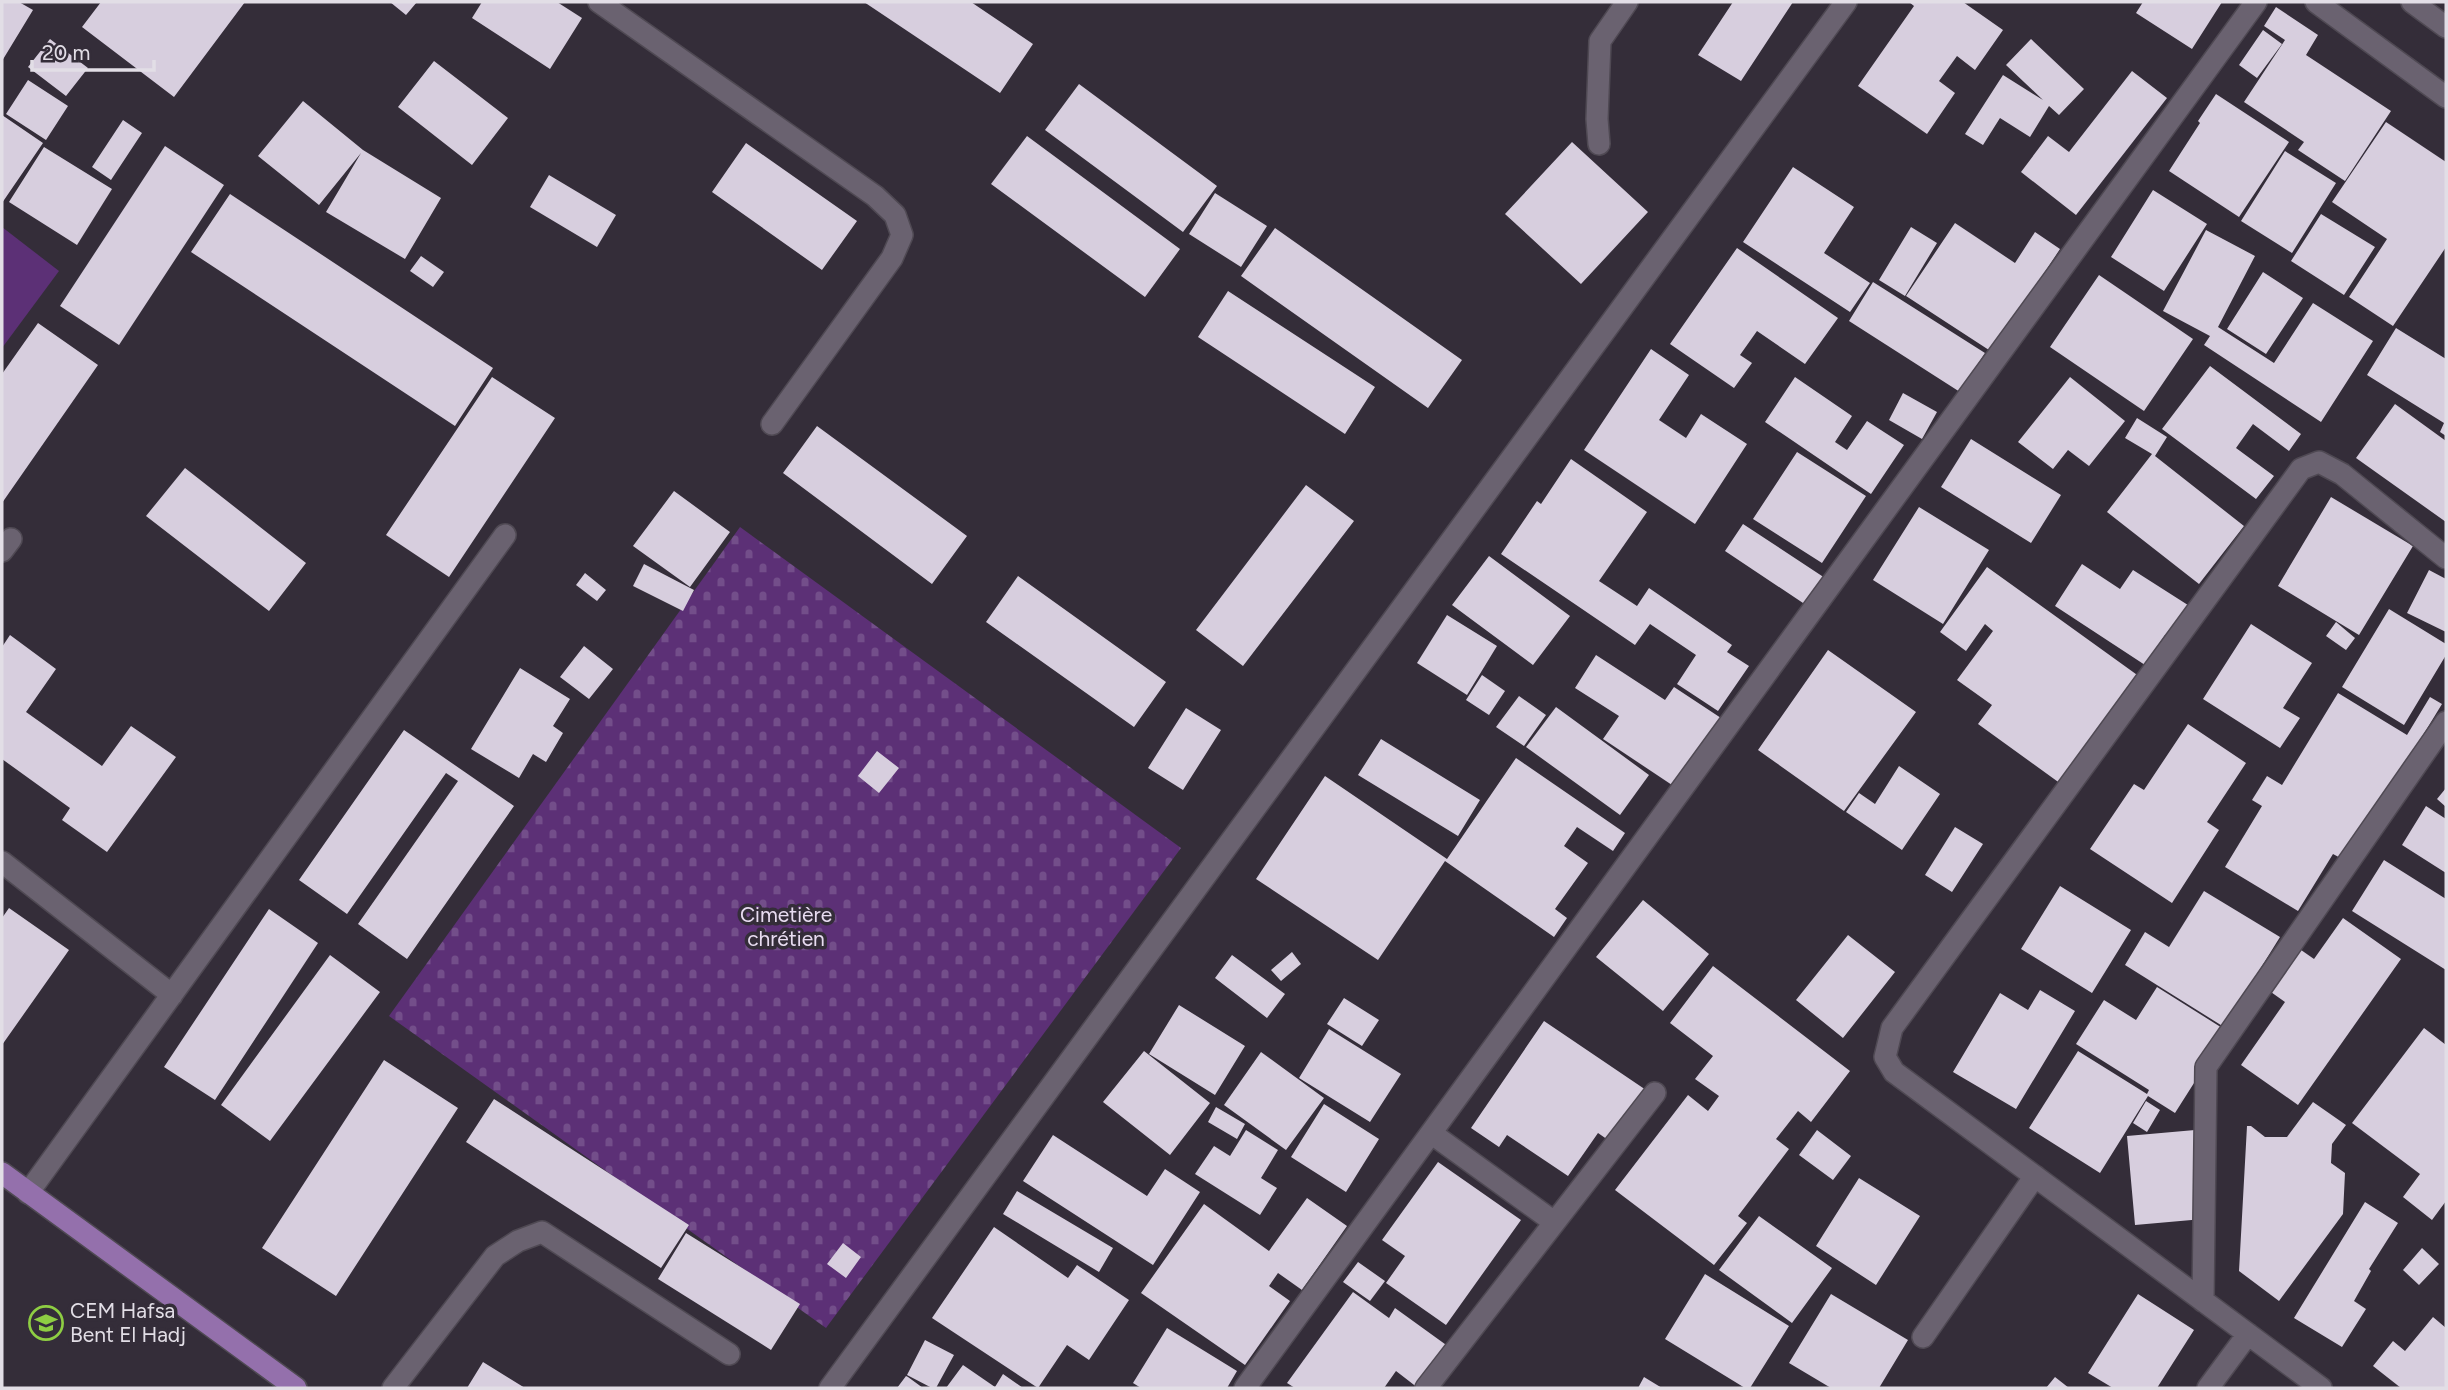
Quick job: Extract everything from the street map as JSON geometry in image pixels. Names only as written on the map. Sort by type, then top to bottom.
[{"type":"main road","points":[[2,1173],[296,1388]]},
{"type":"street","points":[[599,2],[875,196],[894,215],[902,235],[892,258],[772,424]]},
{"type":"street","points":[[1599,144],[1597,119],[1600,41],[1627,2]]},
{"type":"street","points":[[830,1388],[1846,2]]},
{"type":"street","points":[[1245,1388],[2256,2]]},
{"type":"street","points":[[2316,2],[2446,97]]},
{"type":"street","points":[[2412,2],[2446,27]]},
{"type":"street","points":[[2321,1388],[1894,1072],[1885,1057],[1892,1028],[2301,468],[2319,463],[2342,474],[2446,558]]},
{"type":"street","points":[[28,1192],[505,535]]},
{"type":"street","points":[[2203,1301],[2206,1068],[2446,722]]},
{"type":"street","points":[[2,862],[172,995]]},
{"type":"street","points":[[1426,1388],[1655,1093]]},
{"type":"street","points":[[1431,1133],[1554,1222]]},
{"type":"street","points":[[1923,1337],[2035,1176]]},
{"type":"street","points":[[394,1388],[495,1256],[518,1241],[542,1232],[729,1354]]},
{"type":"street","points":[[2207,1388],[2248,1334]]},
{"type":"green space","points":[[2,227],[59,271],[2,348]]},
{"type":"green space","name":"Cimetière chrétien","points":[[740,527],[1181,848],[826,1328],[389,1016]]},
{"type":"building","points":[[2,2],[19,2],[33,10],[2,61]]},
{"type":"building","points":[[101,2],[245,2],[174,97],[82,27]]},
{"type":"building","points":[[390,2],[417,2],[406,15]]},
{"type":"building","points":[[482,2],[557,2],[582,18],[550,69],[472,18]]},
{"type":"building","points":[[864,2],[971,2],[1033,44],[1000,93]]},
{"type":"building","points":[[1733,2],[1793,2],[1741,81],[1698,55]]},
{"type":"building","points":[[1909,2],[1963,2],[2003,30],[1975,70],[1957,56],[1939,81],[1955,93],[1927,134],[1858,86],[1914,6]]},
{"type":"building","points":[[2143,2],[2222,2],[2192,49],[2136,13]]},
{"type":"building","points":[[2276,7],[2318,35],[2306,55],[2391,111],[2345,181],[2298,150],[2304,142],[2244,102],[2285,40],[2264,26]]},
{"type":"building","points":[[2263,30],[2282,44],[2257,78],[2239,65]]},
{"type":"building","points":[[50,39],[88,68],[66,96],[28,67]]},
{"type":"building","points":[[2031,39],[2084,89],[2059,115],[2049,106],[2030,137],[2000,118],[1983,145],[1965,134],[2003,75],[2043,100],[2006,65]]},
{"type":"building","points":[[434,61],[508,118],[472,165],[398,107]]},
{"type":"building","points":[[2132,71],[2167,98],[2076,215],[2021,172],[2048,136],[2069,152]]},
{"type":"building","points":[[28,80],[68,106],[46,140],[6,114]]},
{"type":"building","points":[[1079,84],[1217,186],[1183,232],[1045,130]]},
{"type":"building","points":[[2216,94],[2289,142],[2239,217],[2169,171]]},
{"type":"building","points":[[303,101],[363,150],[441,198],[405,259],[326,212],[361,153],[319,205],[258,156]]},
{"type":"building","points":[[2,115],[43,143],[2,203]]},
{"type":"building","points":[[123,120],[142,133],[111,180],[92,167]]},
{"type":"building","points":[[2386,122],[2446,162],[2446,247],[2393,326],[2349,297],[2387,239],[2332,202]]},
{"type":"building","points":[[1027,136],[1180,249],[1145,297],[991,184]]},
{"type":"building","points":[[1572,142],[1648,212],[1581,284],[1505,214]]},
{"type":"building","points":[[746,143],[857,221],[822,270],[712,192]]},
{"type":"building","points":[[165,146],[224,185],[119,345],[60,306]]},
{"type":"building","points":[[44,147],[112,189],[77,245],[9,202]]},
{"type":"building","points":[[2285,151],[2336,183],[2292,253],[2241,221]]},
{"type":"building","points":[[1793,167],[1854,207],[1824,253],[1870,283],[1850,312],[1743,242]]},
{"type":"building","points":[[549,175],[616,215],[597,247],[530,207]]},
{"type":"building","points":[[2153,190],[2207,224],[2164,291],[2111,257]]},
{"type":"building","points":[[1215,193],[1267,226],[1241,267],[1189,234]]},
{"type":"building","points":[[230,194],[493,368],[455,426],[191,252]]},
{"type":"building","points":[[2321,214],[2375,247],[2344,295],[2291,261]]},
{"type":"building","points":[[1955,223],[2015,263],[2035,232],[2060,249],[1992,352],[1906,296]]},
{"type":"building","points":[[1911,227],[1937,243],[1905,296],[1879,280]]},
{"type":"building","points":[[1275,228],[1462,360],[1428,408],[1241,276]]},
{"type":"building","points":[[2206,230],[2255,256],[2218,327],[2274,363],[2313,303],[2373,341],[2321,422],[2204,345],[2210,336],[2163,311]]},
{"type":"building","points":[[1737,248],[1838,318],[1805,364],[1757,331],[1740,355],[1752,363],[1734,388],[1670,344]]},
{"type":"building","points":[[421,256],[444,272],[433,287],[410,271]]},
{"type":"building","points":[[2263,272],[2303,298],[2266,354],[2227,329]]},
{"type":"building","points":[[2099,275],[2193,339],[2144,411],[2050,347]]},
{"type":"building","points":[[1873,282],[1985,353],[1960,392],[1849,321]]},
{"type":"building","points":[[1228,291],[1375,387],[1345,434],[1198,337]]},
{"type":"building","points":[[38,323],[98,365],[2,503],[2,374]]},
{"type":"building","points":[[2396,328],[2446,359],[2446,436],[2440,432],[2444,423],[2367,375]]},
{"type":"building","points":[[1651,349],[1689,375],[1659,420],[1686,438],[1701,414],[1747,444],[1695,524],[1584,450]]},
{"type":"building","points":[[2210,366],[2301,434],[2289,451],[2253,424],[2236,448],[2274,476],[2256,499],[2162,429]]},
{"type":"building","points":[[492,377],[555,418],[449,577],[386,535]]},
{"type":"building","points":[[1795,377],[1852,416],[1835,442],[1847,450],[1867,421],[1904,445],[1871,494],[1765,422]]},
{"type":"building","points":[[2070,377],[2125,421],[2089,466],[2068,450],[2053,469],[2018,442]]},
{"type":"building","points":[[1903,393],[1937,412],[1922,439],[1889,420]]},
{"type":"building","points":[[2395,404],[2446,441],[2446,522],[2356,458]]},
{"type":"building","points":[[2137,418],[2167,437],[2155,456],[2244,526],[2199,584],[2107,512],[2152,454],[2125,438]]},
{"type":"building","points":[[817,426],[967,536],[932,584],[783,473]]},
{"type":"building","points":[[1971,439],[2061,495],[2031,543],[1941,487]]},
{"type":"building","points":[[1797,452],[1866,496],[1822,563],[1753,519]]},
{"type":"building","points":[[1571,459],[1647,512],[1599,581],[1637,606],[1649,588],[1732,645],[1727,652],[1749,666],[1718,711],[1677,684],[1696,655],[1650,624],[1635,645],[1501,554],[1537,501],[1541,504]]},
{"type":"building","points":[[185,468],[306,563],[269,611],[146,516]]},
{"type":"building","points":[[1306,485],[1354,521],[1243,666],[1196,630]]},
{"type":"building","points":[[674,491],[730,532],[690,587],[633,546]]},
{"type":"building","points":[[2331,497],[2413,546],[2359,635],[2278,586]]},
{"type":"building","points":[[1919,507],[1989,550],[1943,624],[1873,580]]},
{"type":"building","points":[[1743,524],[1825,578],[1806,605],[1725,551]]},
{"type":"building","points":[[1489,556],[1570,616],[1533,665],[1452,605]]},
{"type":"building","points":[[644,564],[694,590],[683,611],[633,586]]},
{"type":"building","points":[[2082,564],[2120,589],[2133,570],[2191,607],[2171,638],[2165,635],[2145,665],[2055,606]]},
{"type":"building","points":[[1987,567],[2140,677],[2061,784],[1978,724],[1992,705],[1957,680],[1993,631],[1985,624],[1966,651],[1940,632]]},
{"type":"building","points":[[2429,570],[2446,579],[2446,632],[2407,613]]},
{"type":"building","points":[[585,573],[606,590],[597,601],[576,585]]},
{"type":"building","points":[[1018,576],[1166,682],[1134,727],[986,622]]},
{"type":"building","points":[[2389,609],[2446,644],[2446,655],[2404,725],[2342,687]]},
{"type":"building","points":[[1447,615],[1497,646],[1467,695],[1417,663]]},
{"type":"building","points":[[2336,622],[2355,638],[2346,650],[2326,636]]},
{"type":"building","points":[[2251,624],[2312,663],[2283,708],[2300,718],[2280,748],[2203,699]]},
{"type":"building","points":[[10,635],[56,669],[26,712],[102,766],[131,726],[176,757],[107,852],[62,820],[70,808],[2,759],[2,647]]},
{"type":"building","points":[[584,646],[613,669],[589,699],[560,677]]},
{"type":"building","points":[[1828,650],[1916,712],[1844,811],[1758,750]]},
{"type":"building","points":[[1596,655],[1665,700],[1674,687],[1721,718],[1675,787],[1603,739],[1619,716],[1575,688]]},
{"type":"building","points":[[520,668],[570,699],[553,726],[563,733],[546,762],[533,754],[519,778],[471,749]]},
{"type":"building","points":[[1482,675],[1505,691],[1489,715],[1466,700]]},
{"type":"building","points":[[2338,693],[2407,735],[2430,697],[2442,704],[2346,861],[2333,854],[2298,911],[2225,867],[2262,806],[2252,800],[2267,776],[2282,785]]},
{"type":"building","points":[[1519,696],[1546,715],[1524,746],[1496,727]]},
{"type":"building","points":[[1556,707],[1649,775],[1620,815],[1526,747]]},
{"type":"building","points":[[1186,708],[1221,730],[1183,790],[1148,768]]},
{"type":"building","points":[[2188,724],[2246,763],[2207,822],[2219,830],[2172,903],[2090,849],[2134,784],[2144,790]]},
{"type":"building","points":[[404,730],[514,806],[407,959],[358,924],[458,781],[446,773],[347,914],[299,880]]},
{"type":"building","points":[[1381,739],[1480,800],[1458,836],[1358,775]]},
{"type":"building","points":[[877,751],[899,768],[879,793],[858,776]]},
{"type":"building","points":[[1516,758],[1625,833],[1613,851],[1577,827],[1564,846],[1588,863],[1555,909],[1567,918],[1554,937],[1445,861],[1378,960],[1256,879],[1325,776],[1447,859]]},
{"type":"building","points":[[1899,766],[1940,794],[1902,850],[1846,812],[1859,793],[1875,804]]},
{"type":"building","points":[[2446,788],[2446,807],[2437,799]]},
{"type":"building","points":[[2426,806],[2446,819],[2446,873],[2402,845]]},
{"type":"building","points":[[1955,827],[1983,844],[1952,892],[1925,875]]},
{"type":"building","points":[[2384,860],[2446,899],[2446,970],[2352,911]]},
{"type":"building","points":[[2060,886],[2131,930],[2092,993],[2021,949]]},
{"type":"building","points":[[2204,891],[2280,937],[2224,1027],[2125,965],[2145,932],[2169,947]]},
{"type":"building","points":[[1643,900],[1709,954],[1663,1011],[1596,957]]},
{"type":"building","points":[[9,908],[69,950],[2,1045],[2,918]]},
{"type":"building","points":[[269,909],[318,943],[215,1100],[164,1067]]},
{"type":"building","points":[[2343,918],[2401,959],[2298,1105],[2241,1065],[2285,1002],[2261,985],[2291,943],[2314,959]]},
{"type":"building","points":[[1848,935],[1895,972],[1843,1038],[1796,1000]]},
{"type":"building","points":[[1292,952],[1301,964],[1281,981],[1271,970]]},
{"type":"building","points":[[330,955],[380,992],[270,1141],[221,1105]]},
{"type":"building","points":[[1232,955],[1285,994],[1267,1018],[1215,978]]},
{"type":"building","points":[[1713,966],[1850,1071],[1811,1122],[1798,1111],[1776,1139],[1789,1149],[1738,1216],[1747,1223],[1714,1265],[1615,1190],[1688,1095],[1708,1111],[1719,1096],[1695,1079],[1713,1056],[1670,1023]]},
{"type":"building","points":[[2157,987],[2227,1031],[2175,1113],[2148,1096],[2100,1173],[2029,1128],[2078,1051],[2147,1094],[2149,1090],[2076,1044],[2104,1000],[2136,1020]]},
{"type":"building","points":[[2040,990],[2075,1011],[2016,1109],[1953,1072],[2000,993],[2028,1010]]},
{"type":"building","points":[[1344,998],[1379,1020],[1362,1046],[1327,1024]]},
{"type":"building","points":[[1179,1005],[1245,1046],[1215,1095],[1149,1054]]},
{"type":"building","points":[[1544,1021],[1646,1090],[1611,1142],[1598,1133],[1568,1176],[1507,1135],[1499,1147],[1471,1128]]},
{"type":"building","points":[[2424,1028],[2446,1045],[2446,1201],[2432,1220],[2403,1197],[2420,1174],[2352,1123]]},
{"type":"building","points":[[1329,1029],[1401,1074],[1370,1122],[1299,1078]]},
{"type":"building","points":[[1144,1051],[1210,1103],[1170,1155],[1103,1102]]},
{"type":"building","points":[[1261,1052],[1324,1098],[1286,1150],[1224,1105]]},
{"type":"building","points":[[384,1060],[458,1108],[336,1296],[262,1248]]},
{"type":"building","points":[[494,1099],[689,1225],[661,1268],[466,1142]]},
{"type":"building","points":[[2146,1101],[2160,1110],[2147,1132],[2133,1123]]},
{"type":"building","points":[[2313,1102],[2346,1125],[2332,1144],[2331,1163],[2345,1173],[2343,1214],[2279,1301],[2239,1271],[2247,1126],[2265,1137],[2287,1137]]},
{"type":"building","points":[[1324,1104],[1379,1139],[1346,1192],[1291,1157]]},
{"type":"building","points":[[1216,1107],[1245,1124],[1237,1139],[1208,1122]]},
{"type":"building","points":[[1246,1130],[1278,1150],[1261,1178],[1277,1188],[1260,1215],[1195,1174],[1214,1146],[1230,1156]]},
{"type":"building","points":[[1817,1130],[1851,1156],[1833,1180],[1799,1155]]},
{"type":"building","points":[[2195,1130],[2203,1219],[2135,1225],[2127,1136]]},
{"type":"building","points":[[1053,1135],[1147,1196],[1165,1169],[1200,1192],[1153,1265],[1023,1181]]},
{"type":"building","points":[[1438,1162],[1521,1220],[1446,1325],[1386,1283],[1405,1256],[1382,1240]]},
{"type":"building","points":[[1859,1178],[1920,1216],[1876,1285],[1816,1246]]},
{"type":"building","points":[[1017,1191],[1113,1248],[1099,1272],[1003,1214]]},
{"type":"building","points":[[1307,1198],[1347,1226],[1302,1290],[1278,1273],[1269,1286],[1290,1301],[1245,1365],[1141,1293],[1204,1204],[1269,1251]]},
{"type":"building","points":[[2365,1202],[2398,1223],[2369,1269],[2371,1271],[2354,1301],[2366,1309],[2342,1347],[2294,1318]]},
{"type":"building","points":[[1759,1216],[1832,1268],[1792,1323],[1719,1270]]},
{"type":"building","points":[[994,1227],[1068,1278],[1077,1265],[1129,1300],[1089,1360],[1067,1345],[1038,1388],[932,1318]]},
{"type":"building","points":[[686,1233],[800,1304],[771,1350],[658,1279]]},
{"type":"building","points":[[843,1243],[861,1257],[846,1278],[827,1264]]},
{"type":"building","points":[[2422,1248],[2439,1264],[2419,1285],[2403,1270]]},
{"type":"building","points":[[1358,1262],[1385,1281],[1370,1301],[1343,1282]]},
{"type":"building","points":[[1705,1274],[1789,1326],[1750,1388],[1745,1388],[1665,1339]]},
{"type":"building","points":[[1353,1292],[1389,1318],[1395,1308],[1449,1347],[1418,1388],[1396,1371],[1384,1388],[1295,1388],[1287,1383]]},
{"type":"building","points":[[1831,1294],[1908,1340],[1879,1388],[1831,1388],[1789,1363]]},
{"type":"building","points":[[2138,1294],[2194,1330],[2157,1388],[2113,1388],[2088,1373]]},
{"type":"building","points":[[2433,1317],[2446,1328],[2446,1388],[2401,1388],[2373,1366],[2393,1341],[2405,1351]]},
{"type":"building","points":[[1167,1328],[1237,1371],[1227,1388],[1141,1388],[1133,1383]]},
{"type":"building","points":[[925,1340],[954,1355],[936,1388],[907,1375]]},
{"type":"building","points":[[483,1362],[525,1388],[467,1388]]},
{"type":"building","points":[[963,1365],[995,1387],[1003,1374],[1023,1388],[946,1388]]},
{"type":"building","points":[[906,1376],[908,1377],[923,1388],[897,1388]]},
{"type":"building","points":[[1644,1377],[1662,1388],[1638,1388]]},
{"type":"building","points":[[2055,1377],[2069,1388],[2046,1388]]},
{"type":"place","name":"CEM Hafsa Bent El Hadj","points":[[46,1323]]}]
